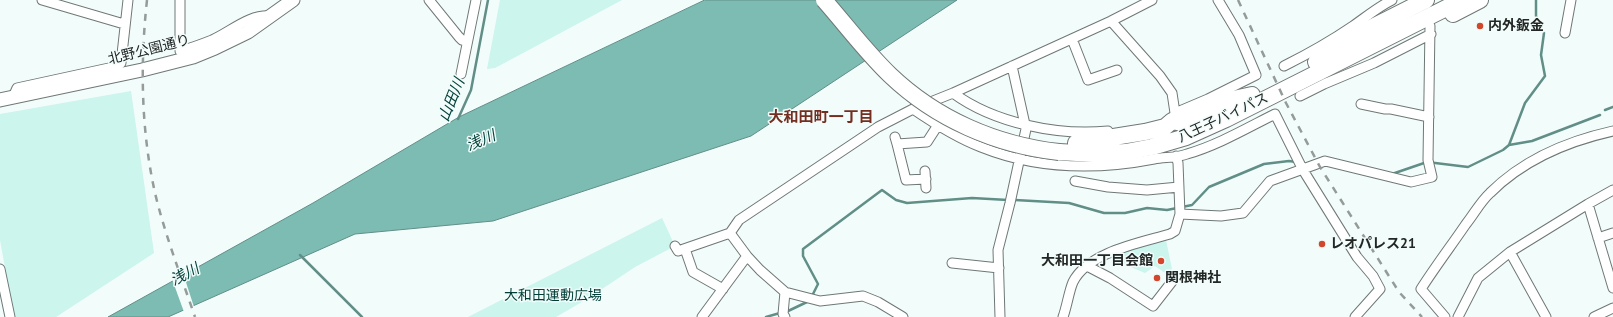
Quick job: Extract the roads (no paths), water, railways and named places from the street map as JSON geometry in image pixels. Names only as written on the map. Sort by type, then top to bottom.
[{"type":"highway","name":"八王子バイパス","points":[[824,0],[884,69],[914,95],[932,108],[963,125],[998,139],[1027,147],[1119,142],[1163,133],[1200,120],[1252,95],[1317,68],[1462,0]]},
{"type":"highway","name":"八王子バイパス","points":[[838,0],[892,62],[935,97],[964,114],[989,125],[1065,146],[1081,154],[1116,153],[1152,147],[1175,148],[1439,0]]},
{"type":"highway","points":[[1317,68],[1357,35],[1426,0]]},
{"type":"highway","points":[[1317,68],[1369,53],[1430,30],[1480,0]]},
{"type":"highway","points":[[1065,146],[1166,127],[1174,117],[1178,122],[1185,121],[1229,100],[1252,95]]},
{"type":"street","points":[[42,0],[124,24]]},
{"type":"street","points":[[6,98],[17,88],[118,66],[121,63],[124,24],[128,0]]},
{"type":"street","points":[[180,0],[180,51],[212,40],[252,18],[262,15],[273,16]]},
{"type":"street","name":"北野公園通り","points":[[6,98],[181,61],[216,48],[248,32],[273,16],[293,0]]},
{"type":"street","points":[[429,0],[459,37],[462,40],[468,40]]},
{"type":"street","points":[[461,74],[476,0]]},
{"type":"street","points":[[675,246],[678,251],[730,233],[739,220],[878,127],[913,109],[953,93],[1111,21],[1152,0]]},
{"type":"street","points":[[953,93],[977,107],[1000,117],[1025,124],[1066,131],[1091,132],[1127,129],[1168,120],[1256,75],[1239,35],[1218,0]]},
{"type":"street","points":[[1284,66],[1354,26],[1382,5],[1392,0]]},
{"type":"street","points":[[1565,33],[1571,0]]},
{"type":"street","points":[[1111,21],[1160,76],[1172,93],[1174,117]]},
{"type":"street","points":[[1300,96],[1324,84],[1374,64],[1430,30]]},
{"type":"street","points":[[1180,214],[1221,216],[1243,212],[1270,181],[1325,161],[1411,182],[1432,177],[1429,161],[1430,30]]},
{"type":"street","points":[[1072,39],[1088,80],[1117,70]]},
{"type":"street","points":[[1000,317],[998,250],[1010,204],[1026,129],[1012,66]]},
{"type":"street","points":[[1361,104],[1385,110],[1391,109],[1429,117]]},
{"type":"street","points":[[913,109],[938,125],[982,148],[1019,159],[1055,164],[1096,166],[1135,162],[1175,148]]},
{"type":"street","points":[[1175,148],[1186,155],[1218,143],[1275,114],[1303,170],[1357,257],[1373,276],[1380,289],[1355,317]]},
{"type":"street","points":[[926,179],[906,180],[896,141],[927,142],[938,125]]},
{"type":"street","points":[[1445,317],[1421,289],[1488,194],[1507,177],[1529,162],[1590,137],[1613,131]]},
{"type":"street","points":[[1063,317],[1068,305],[1073,282],[1082,270],[1096,258],[1116,250],[1170,234],[1175,231],[1180,214],[1178,163],[1175,148]]},
{"type":"street","points":[[1075,181],[1108,187],[1147,190],[1178,187]]},
{"type":"street","points":[[1458,317],[1478,278],[1510,252],[1613,190]]},
{"type":"street","points":[[1588,204],[1611,276],[1613,288]]},
{"type":"street","points":[[730,233],[747,256],[784,292],[820,301],[863,296],[878,302],[903,317]]},
{"type":"street","points":[[1598,238],[1613,233]]},
{"type":"street","points":[[685,249],[693,272],[723,289]]},
{"type":"street","points":[[1510,252],[1546,317]]},
{"type":"street","points":[[702,317],[747,256]]},
{"type":"street","points":[[952,263],[999,268]]},
{"type":"street","points":[[1087,266],[1110,278],[1153,306],[1174,279]]},
{"type":"street","points":[[0,269],[10,317]]},
{"type":"street","points":[[784,292],[783,314],[785,317]]},
{"type":"street","points":[[1594,317],[1613,308]]},
{"type":"water","name":"浅川","points":[[705,0],[957,0],[751,136],[493,221],[355,234],[168,317],[108,317],[313,203],[459,117]]},
{"type":"waterway","name":"山田川","points":[[458,119],[471,90],[488,0]]},
{"type":"waterway","points":[[1536,0],[1536,16],[1541,27]]},
{"type":"waterway","points":[[1392,174],[1427,162],[1468,167],[1503,150],[1509,145],[1525,103],[1545,76],[1541,55],[1544,33]]},
{"type":"waterway","points":[[1605,110],[1613,107]]},
{"type":"waterway","points":[[1509,145],[1532,141],[1600,115]]},
{"type":"waterway","points":[[1182,207],[1192,205],[1209,187],[1264,164],[1289,161],[1296,162]]},
{"type":"waterway","points":[[812,296],[818,284],[803,256],[803,249],[882,190],[896,200],[907,203],[972,198],[1008,200]]},
{"type":"waterway","points":[[1015,200],[1069,203],[1104,213],[1125,213],[1147,208],[1167,210],[1177,208]]},
{"type":"waterway","points":[[300,255],[362,317]]},
{"type":"waterway","points":[[786,312],[807,302]]},
{"type":"waterway","points":[[766,317],[780,313]]},
{"type":"railway","points":[[147,0],[143,48],[143,97],[144,121],[150,169],[164,224],[195,317]]},
{"type":"railway","points":[[1238,0],[1286,103],[1320,167],[1399,292],[1422,317]]},
{"type":"place","name":"内外鈑金","points":[[1480,26]]},
{"type":"place","name":"レオパレス21","points":[[1322,244]]},
{"type":"place","name":"大和田一丁目会館","points":[[1161,261]]},
{"type":"place","name":"関根神社","points":[[1157,278]]},
{"type":"district","name":"大和田町一丁目","points":[[821,118]]},
{"type":"park label","name":"大和田運動広場","points":[[553,296]]}]
